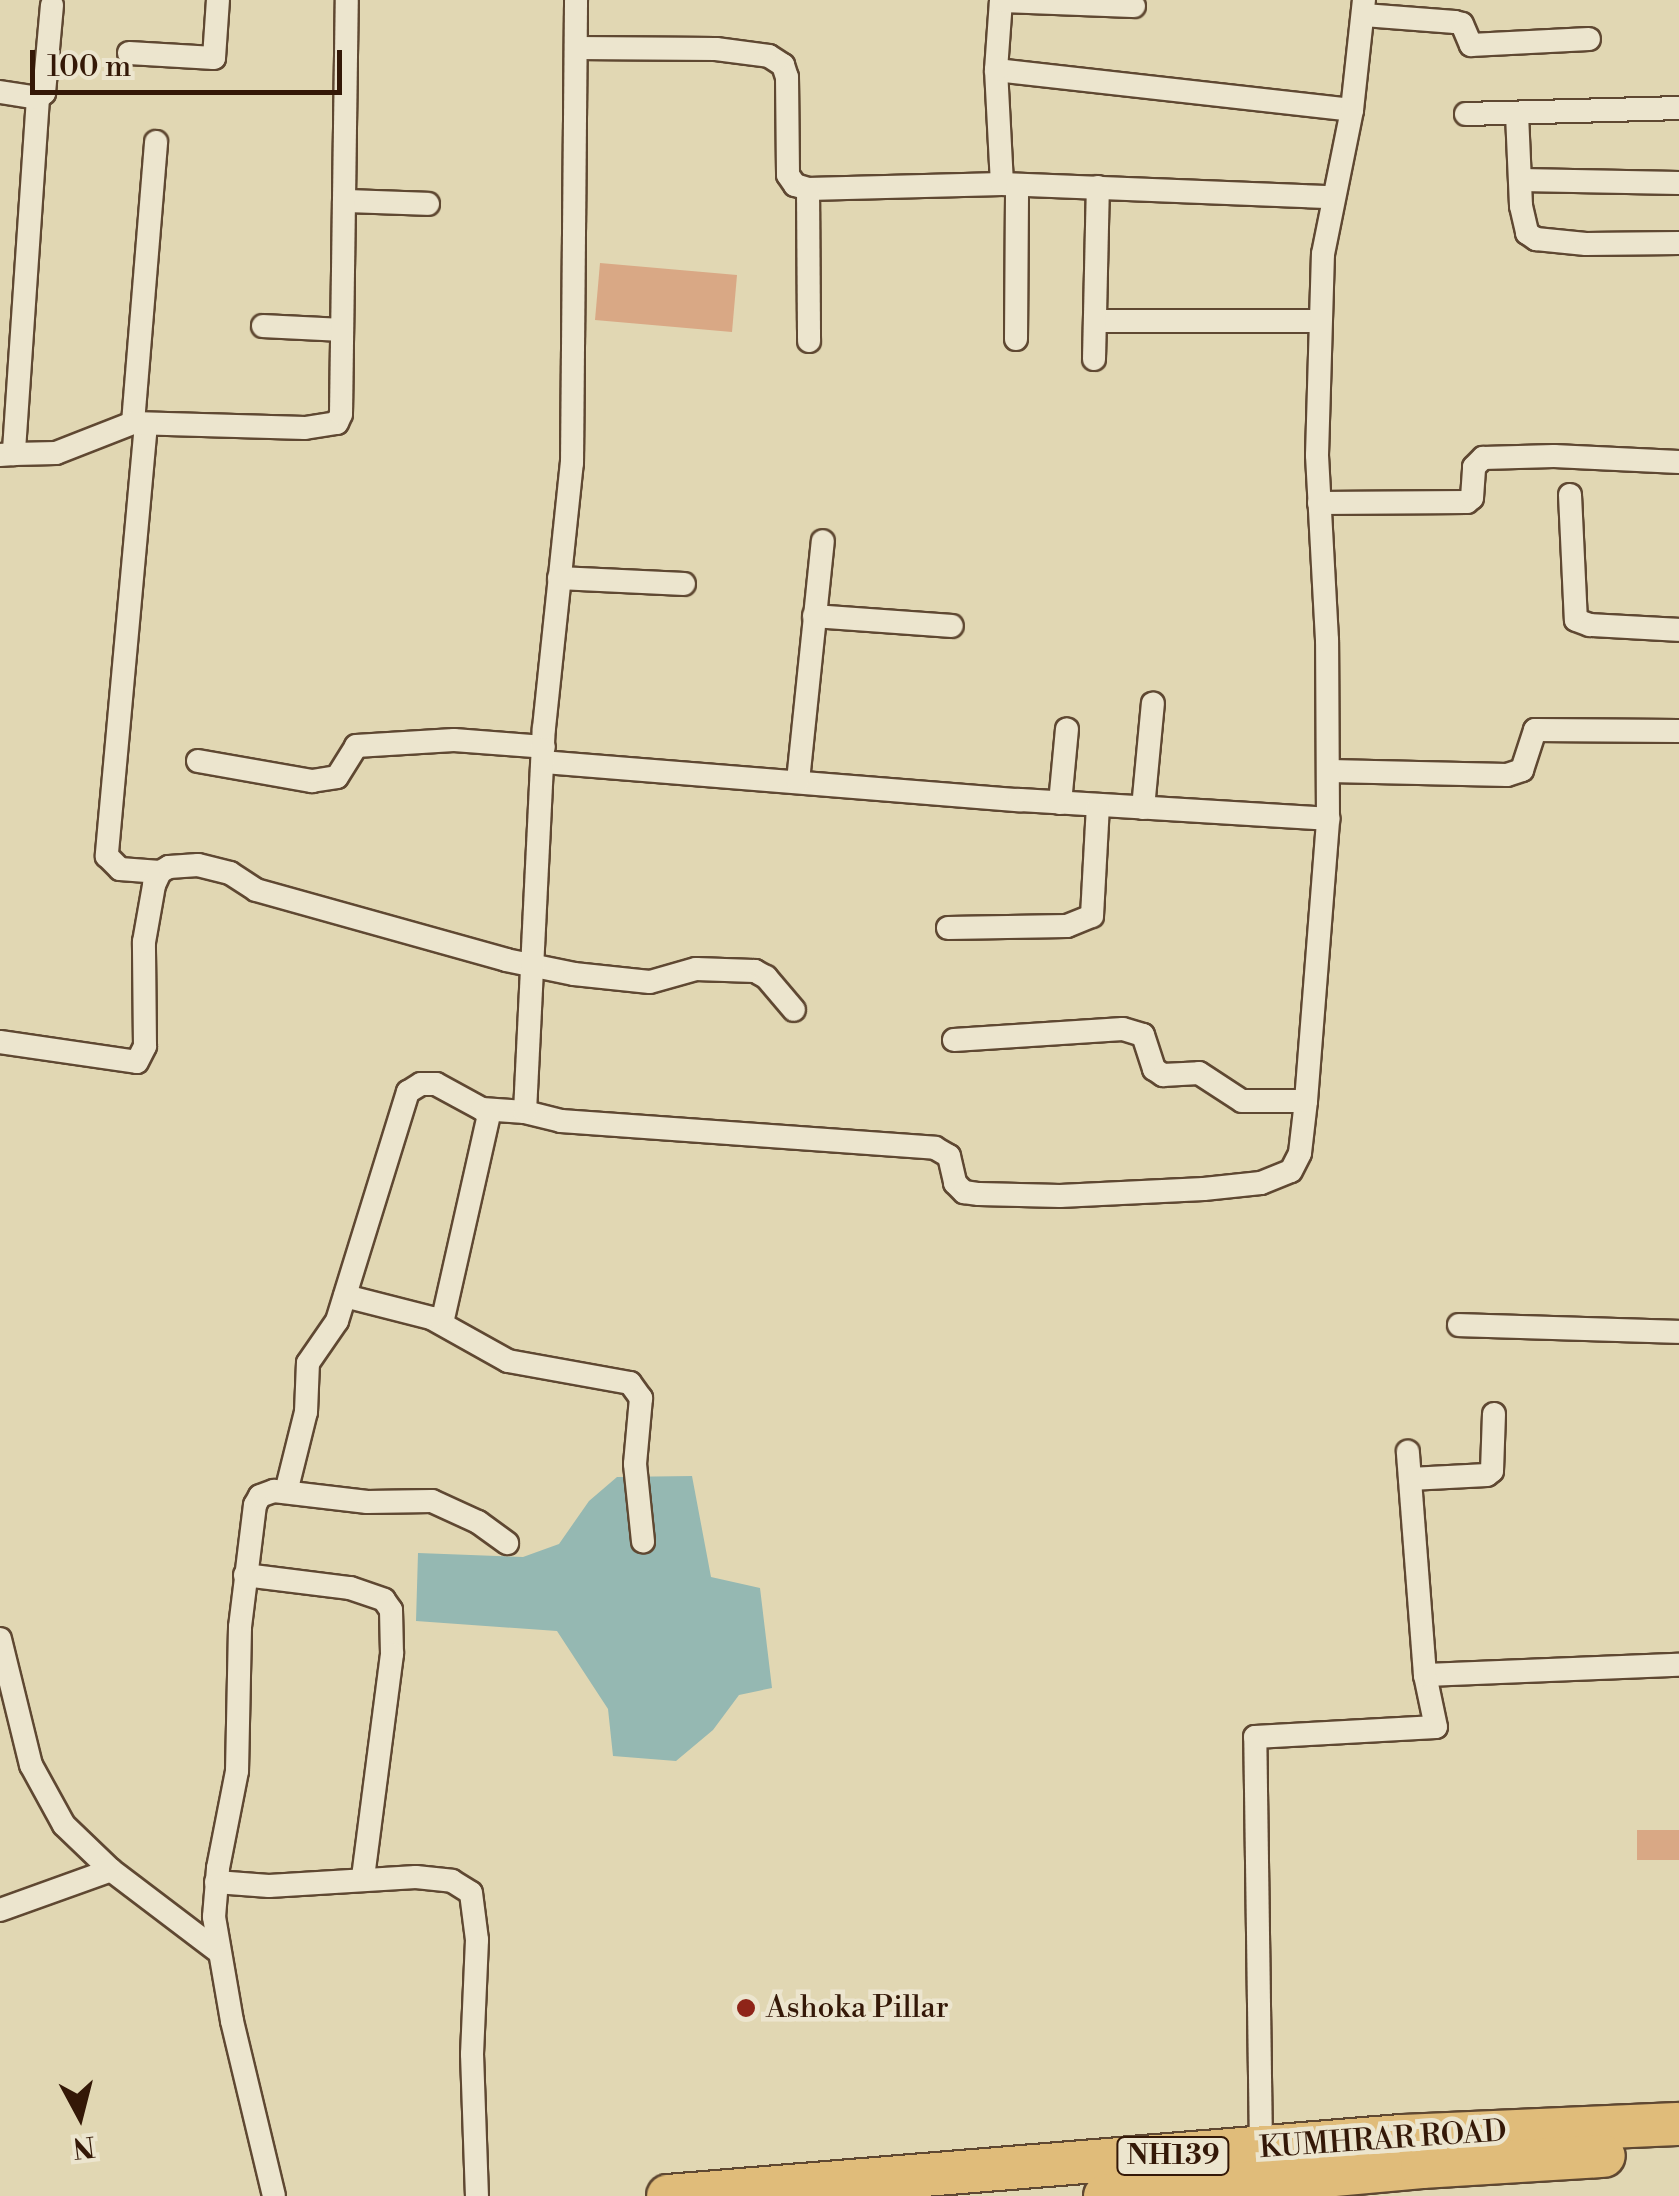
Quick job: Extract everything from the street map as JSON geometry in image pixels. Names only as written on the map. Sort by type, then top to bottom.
[{"type":"highway","name":"KUMHRAR ROAD","points":[[1105,2196],[1158,2175],[1262,2148],[1401,2136],[1679,2124]]},
{"type":"highway","name":"KUMHRAR ROAD","points":[[668,2196],[1422,2167],[1679,2152]]},
{"type":"street","points":[[128,52],[214,58],[218,0]]},
{"type":"street","points":[[52,4],[44,93],[38,98],[7,454],[56,452],[139,424],[305,428],[337,423],[342,414],[347,0]]},
{"type":"street","points":[[525,1112],[543,754],[572,463],[576,0]]},
{"type":"street","points":[[1016,339],[1010,185],[996,70],[1001,0],[1134,6]]},
{"type":"street","points":[[286,1492],[306,1412],[308,1363],[331,1335],[408,1092],[421,1084],[436,1084],[466,1102],[490,1110],[525,1112],[561,1121],[935,1148],[949,1156],[955,1183],[964,1192],[1060,1196],[1204,1189],[1278,1179],[1291,1171],[1300,1153],[1306,1101],[1330,770],[1319,503],[1320,321],[1332,197],[1352,110],[1364,7],[1462,24],[1471,45],[1590,39]]},
{"type":"street","points":[[576,48],[716,49],[769,56],[782,64],[786,77],[788,175],[795,185],[808,189],[1010,185],[1332,197]]},
{"type":"street","points":[[996,70],[1352,110]]},
{"type":"street","points":[[0,92],[38,98]]},
{"type":"street","points":[[1466,114],[1679,108]]},
{"type":"street","points":[[1517,114],[1522,225],[1536,238],[1586,244],[1679,244]]},
{"type":"street","points":[[156,142],[107,856],[120,869],[160,872],[169,867],[214,867],[256,890],[534,966],[650,982],[696,969],[755,971],[766,977],[794,1010]]},
{"type":"street","points":[[1521,180],[1679,182]]},
{"type":"street","points":[[1094,359],[1098,188]]},
{"type":"street","points":[[808,189],[808,341]]},
{"type":"street","points":[[344,201],[428,204]]},
{"type":"street","points":[[1095,321],[1320,321]]},
{"type":"street","points":[[263,326],[342,330]]},
{"type":"street","points":[[1319,503],[1467,502],[1472,498],[1474,467],[1484,458],[1554,456],[1679,462]]},
{"type":"street","points":[[1570,496],[1576,620],[1590,625],[1679,630]]},
{"type":"street","points":[[798,780],[823,541]]},
{"type":"street","points":[[558,578],[684,584]]},
{"type":"street","points":[[814,616],[952,626]]},
{"type":"street","points":[[1143,808],[1153,704]]},
{"type":"street","points":[[1060,803],[1067,729]]},
{"type":"street","points":[[1330,770],[1507,775],[1522,770],[1534,730],[1679,731]]},
{"type":"street","points":[[198,761],[312,781],[337,776],[356,746],[454,740],[543,754],[798,780],[1060,803],[1328,819]]},
{"type":"street","points":[[948,928],[1067,926],[1092,916],[1098,805]]},
{"type":"street","points":[[0,1042],[137,1062],[145,1046],[145,922],[160,872]]},
{"type":"street","points":[[954,1040],[1124,1029],[1143,1035],[1154,1069],[1163,1075],[1199,1073],[1242,1102],[1306,1101]]},
{"type":"street","points":[[442,1322],[490,1110]]},
{"type":"street","points":[[345,1296],[442,1322],[508,1360],[630,1383],[638,1390],[635,1464],[643,1542]]},
{"type":"street","points":[[1459,1325],[1679,1332]]},
{"type":"street","points":[[1410,1479],[1487,1476],[1492,1471],[1494,1414]]},
{"type":"street","points":[[1262,2148],[1255,1737],[1436,1727],[1425,1675],[1408,1452]]},
{"type":"street","points":[[274,2196],[214,1917],[216,1882],[237,1771],[245,1576],[254,1505],[260,1496],[286,1492],[368,1502],[432,1501],[478,1522],[507,1543]]},
{"type":"street","points":[[245,1576],[350,1588],[384,1600],[391,1610],[392,1654],[364,1878]]},
{"type":"street","points":[[0,1640],[24,1739],[42,1790],[64,1825],[111,1870],[219,1952]]},
{"type":"street","points":[[1425,1675],[1679,1665]]},
{"type":"street","points":[[0,1910],[111,1870]]},
{"type":"street","points":[[216,1882],[269,1886],[364,1878],[452,1881],[471,1894],[477,1940],[472,2054],[477,2196]]},
{"type":"water","points":[[692,1476],[711,1577],[760,1588],[772,1688],[739,1695],[713,1730],[676,1761],[613,1756],[608,1709],[557,1631],[416,1621],[418,1553],[523,1557],[559,1544],[589,1501],[617,1477]]},
{"type":"building","points":[[600,263],[737,275],[732,332],[595,320]]},
{"type":"building","points":[[1637,1830],[1679,1830],[1679,1860],[1637,1860]]},
{"type":"place","name":"Ashoka Pillar","points":[[746,2008]]}]
